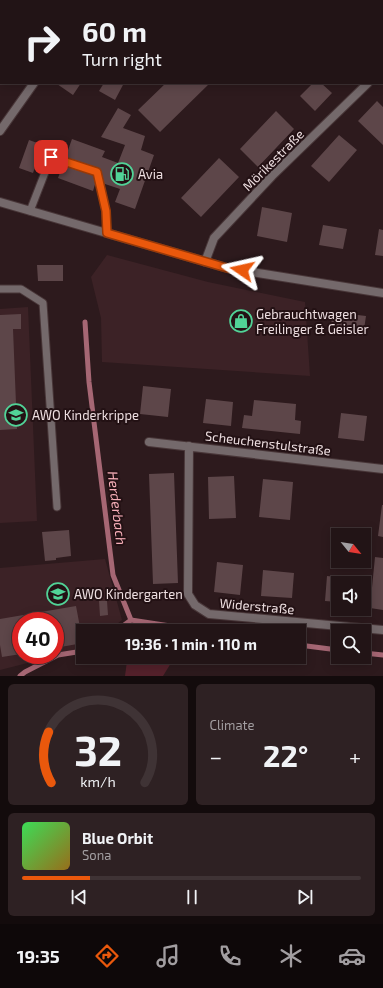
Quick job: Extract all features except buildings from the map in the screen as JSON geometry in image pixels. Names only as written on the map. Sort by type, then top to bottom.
[{"type":"street","points":[[0,131],[33,84]]},
{"type":"street","name":"Mörikestraße","points":[[205,262],[214,238],[272,176],[367,84]]},
{"type":"street","points":[[0,202],[227,268],[383,294]]},
{"type":"street","name":"Scheuchenstulstraße","points":[[149,442],[383,468]]},
{"type":"street","name":"Widerstraße","points":[[189,446],[188,594],[195,605],[209,614],[383,630]]},
{"type":"lane","points":[[30,211],[51,157],[97,172],[106,211],[107,233]]},
{"type":"lane","points":[[0,289],[21,290],[43,303],[57,507]]},
{"type":"shaded area","points":[[107,255],[208,282],[305,302],[310,376],[102,362],[101,318],[91,277]]},
{"type":"shaded area","name":"AWO Kinderkrippe","points":[[28,307],[37,521],[0,523],[0,309]]},
{"type":"shaded area","name":"AWO Kindergarten","points":[[105,559],[122,620],[117,624],[76,624],[76,651],[64,654],[64,612],[12,612],[12,664],[24,664],[0,670],[0,568]]},
{"type":"shaded area","points":[[127,664],[170,664],[163,676],[125,676]]},
{"type":"waterway","name":"Herderbach","points":[[85,322],[89,382],[113,575],[131,620],[157,624]]},
{"type":"waterway","points":[[126,624],[131,620]]},
{"type":"waterway","name":"Herderbach","points":[[306,646],[331,649]]},
{"type":"waterway","points":[[20,676],[58,655],[76,652]]},
{"type":"waterway","name":"Herderbach","points":[[371,654],[383,655]]},
{"type":"place","name":"Avia","points":[[122,174]]},
{"type":"place","name":"Gebrauchtwagen Freilinger & Geisler","points":[[241,321]]},
{"type":"place","name":"AWO Kinderkrippe","points":[[16,415]]},
{"type":"place","name":"AWO Kindergarten","points":[[58,594]]},
{"type":"route","points":[[51,157],[97,172],[106,211],[107,233],[227,268],[242,270]]}]
